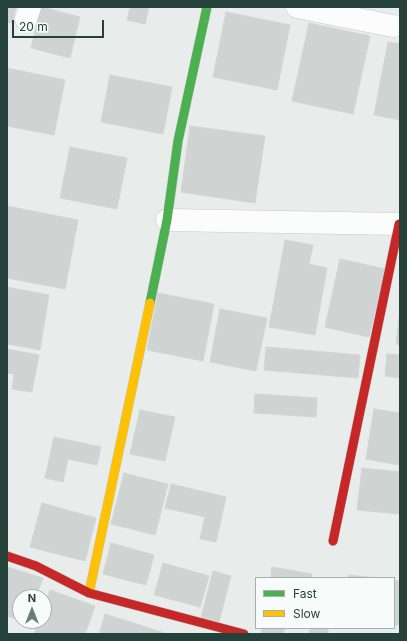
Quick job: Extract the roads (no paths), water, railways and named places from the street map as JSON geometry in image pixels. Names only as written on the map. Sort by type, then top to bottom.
[{"type":"street","points":[[89,593],[167,220],[178,141],[208,7]]},
{"type":"street","points":[[297,7],[393,26]]},
{"type":"street","points":[[167,220],[399,224],[333,541]]},
{"type":"street","points":[[7,556],[36,566],[89,593],[244,634]]}]
